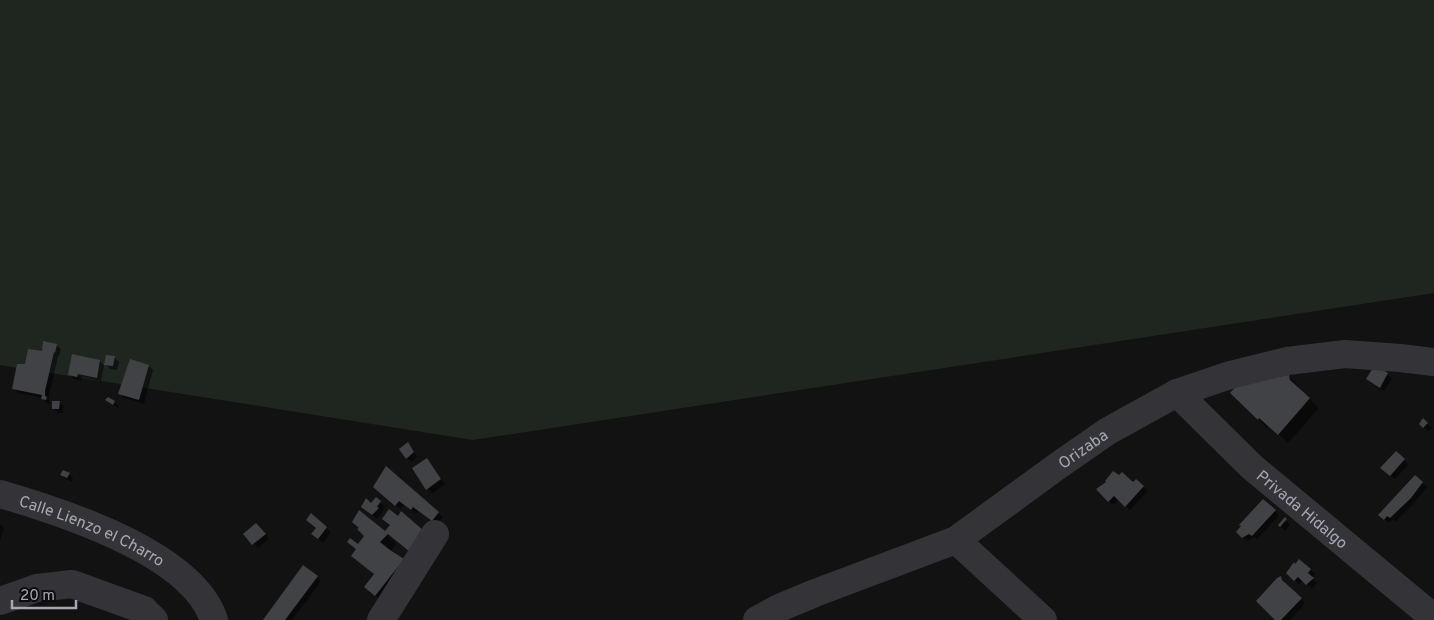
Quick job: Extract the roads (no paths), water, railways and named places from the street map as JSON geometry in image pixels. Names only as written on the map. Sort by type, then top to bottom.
[{"type":"street","name":"Orizaba","points":[[757,620],[816,592],[956,540],[1051,470],[1108,431],[1177,393],[1230,375],[1268,366],[1345,354],[1434,362]]},
{"type":"street","name":"Privada Hidalgo","points":[[1177,393],[1252,467],[1434,618]]},
{"type":"street","name":"Calle Lienzo el Charro","points":[[0,494],[41,506],[125,539],[172,568],[200,593],[214,620]]},
{"type":"street","points":[[380,620],[435,534]]},
{"type":"street","points":[[956,540],[1043,620]]},
{"type":"street","points":[[0,601],[37,588],[72,584],[144,610],[154,620]]}]
